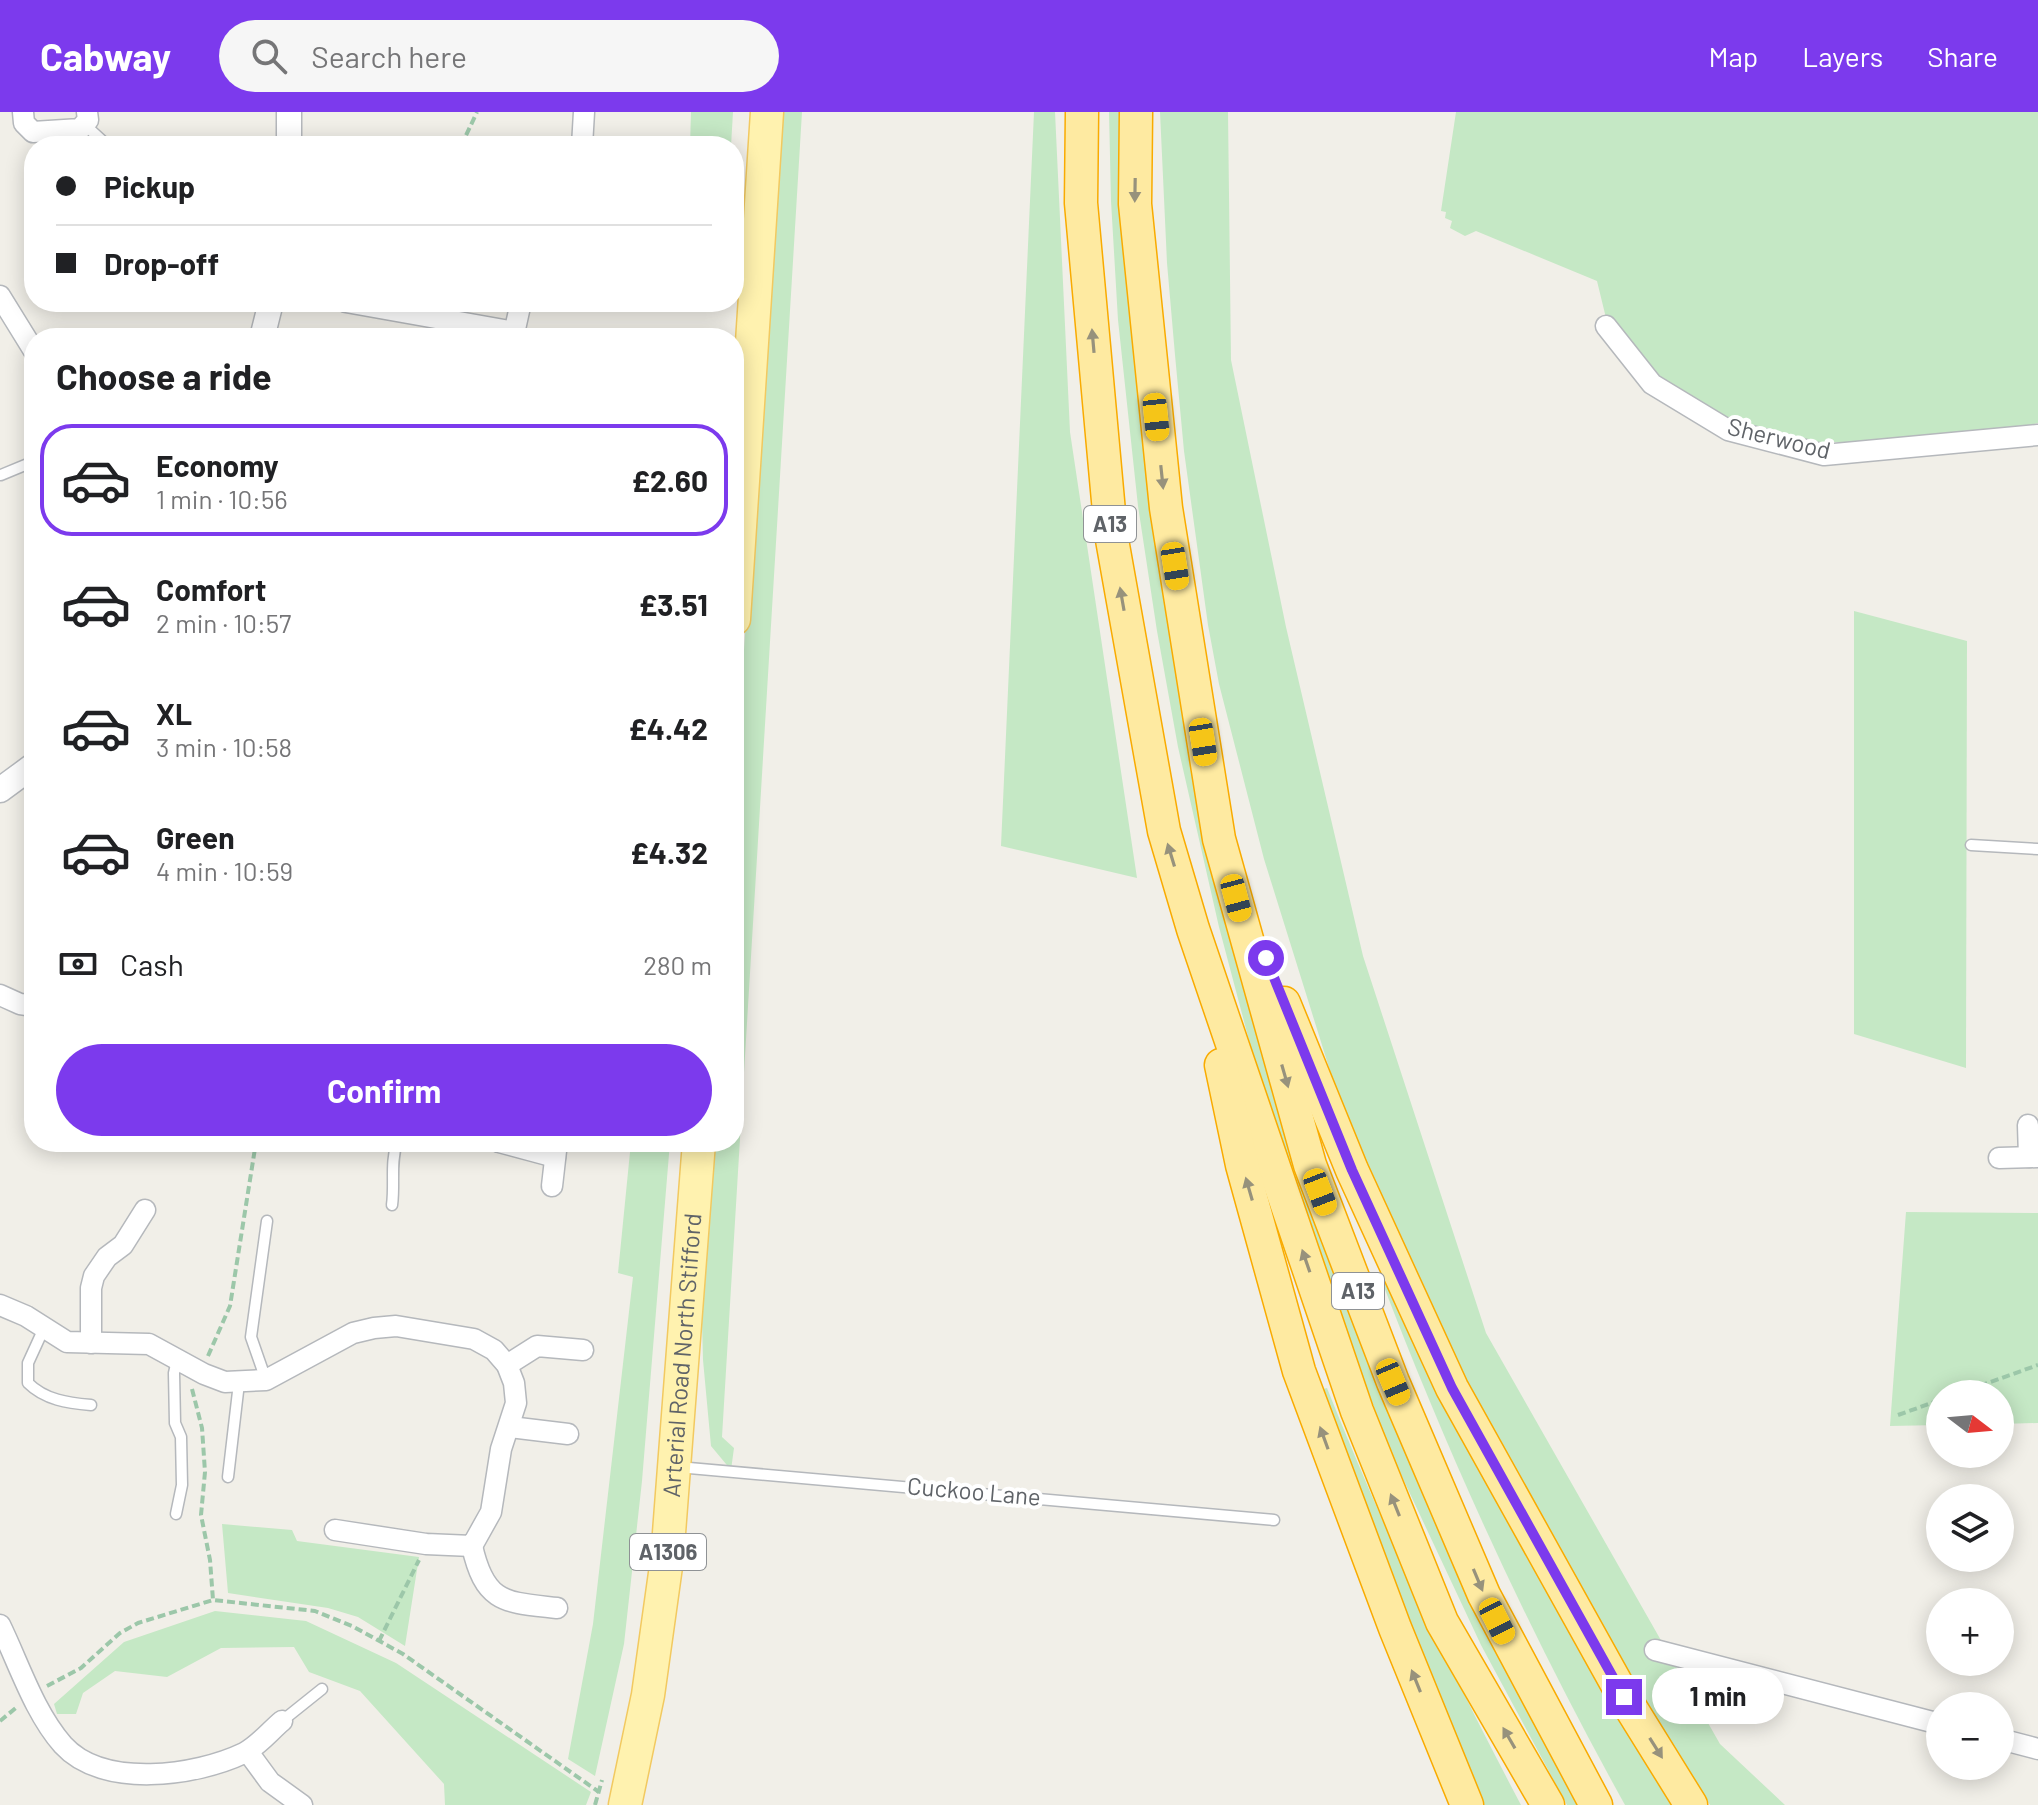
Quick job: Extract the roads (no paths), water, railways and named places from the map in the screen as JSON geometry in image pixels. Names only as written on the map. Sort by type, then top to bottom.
[{"type":"highway","name":"A13","points":[[1082,112],[1081,203],[1111,534],[1164,831],[1193,929],[1357,1411],[1442,1622],[1548,1805]]},
{"type":"highway","name":"A13","points":[[1136,112],[1135,204],[1166,508],[1219,839],[1310,1165],[1393,1382],[1484,1595],[1596,1805]]},
{"type":"highway","name":"A13","points":[[1219,839],[1352,1170],[1452,1388],[1624,1697],[1691,1805]]},
{"type":"highway","name":"A13","points":[[1193,929],[1242,1165],[1299,1371],[1395,1628],[1467,1805]]},
{"type":"main road","points":[[744,465],[767,112]]},
{"type":"main road","name":"Arterial Road North Stifford","points":[[612,1798],[648,1695],[658,1632],[675,1467],[698,1152]]},
{"type":"street","points":[[23,112],[24,123],[33,132],[80,129],[86,119]]},
{"type":"street","points":[[289,112],[289,136]]},
{"type":"street","points":[[583,136],[584,112]]},
{"type":"street","points":[[0,296],[24,335]]},
{"type":"street","points":[[397,312],[478,328]]},
{"type":"street","name":"Sherwood","points":[[1606,326],[1652,384],[1728,430],[1824,455],[2038,435]]},
{"type":"street","points":[[0,790],[24,772]]},
{"type":"street","points":[[0,995],[24,1005]]},
{"type":"street","points":[[1999,1158],[2034,1157],[2028,1125]]},
{"type":"street","points":[[552,1186],[556,1152]]},
{"type":"street","points":[[91,1343],[91,1288],[94,1276],[107,1257],[123,1245],[145,1210]]},
{"type":"street","points":[[0,1305],[26,1316],[67,1342],[145,1342],[215,1378],[239,1383],[266,1380],[353,1333],[374,1328],[396,1326],[474,1339],[494,1350],[507,1365],[514,1383],[516,1403],[501,1449],[491,1512],[472,1546],[477,1566],[488,1586],[506,1602],[557,1608]]},
{"type":"street","points":[[507,1365],[537,1346],[583,1350]]},
{"type":"street","points":[[510,1427],[568,1434]]},
{"type":"street","points":[[335,1530],[426,1544],[472,1546]]},
{"type":"street","points":[[0,1625],[52,1731],[66,1748],[87,1762],[128,1774],[166,1773],[213,1766],[248,1752],[282,1721]]},
{"type":"street","points":[[1655,1650],[1926,1720]]},
{"type":"street","points":[[2014,1743],[2038,1749]]},
{"type":"street","points":[[248,1752],[270,1782],[302,1805]]},
{"type":"lane","points":[[86,119],[100,136]]},
{"type":"lane","points":[[1,475],[24,465]]},
{"type":"lane","points":[[1971,845],[2038,849]]},
{"type":"lane","points":[[392,1205],[395,1183],[391,1170],[395,1152]]},
{"type":"lane","points":[[266,1380],[251,1337],[267,1221]]},
{"type":"lane","points":[[44,1328],[28,1363],[28,1383],[39,1394],[91,1405]]},
{"type":"lane","points":[[176,1514],[182,1485],[181,1437],[175,1423],[174,1373],[177,1360]]},
{"type":"lane","points":[[228,1477],[239,1383]]},
{"type":"lane","name":"Cuckoo Lane","points":[[675,1467],[1274,1520]]},
{"type":"lane","points":[[282,1721],[322,1689]]}]
